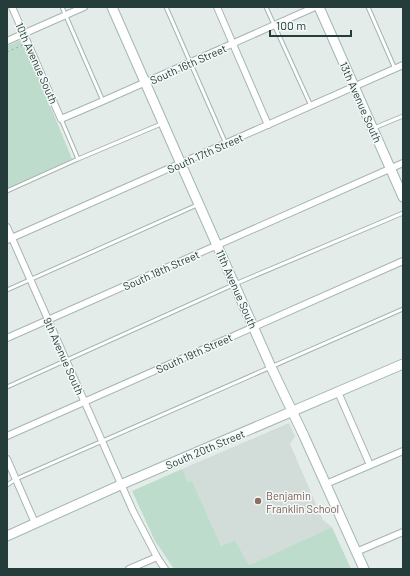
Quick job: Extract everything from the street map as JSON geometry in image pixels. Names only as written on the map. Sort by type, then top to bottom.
[{"type":"street","name":"10th Avenue South","points":[[12,7],[61,119]]},
{"type":"street","points":[[7,41],[84,7]]},
{"type":"street","name":"11th Avenue South","points":[[112,7],[271,367],[364,569]]},
{"type":"street","points":[[217,7],[268,125]]},
{"type":"street","name":"South 16th Street","points":[[61,119],[315,7]]},
{"type":"street","name":"13th Avenue South","points":[[319,7],[403,197]]},
{"type":"street","name":"South 17th Street","points":[[9,239],[403,66]]},
{"type":"street","name":"South 18th Street","points":[[7,338],[403,163]]},
{"type":"street","name":"9th Avenue South","points":[[7,227],[9,239],[30,280],[142,531],[165,569]]},
{"type":"street","name":"South 19th Street","points":[[7,436],[403,261]]},
{"type":"street","name":"South 20th Street","points":[[7,536],[121,485],[403,364]]},
{"type":"street","points":[[338,392],[370,465]]},
{"type":"street","points":[[326,484],[403,451]]},
{"type":"street","points":[[7,459],[35,523]]},
{"type":"street","points":[[356,552],[403,532]]},
{"type":"street","points":[[128,569],[157,556]]},
{"type":"lane","points":[[62,7],[103,101]]},
{"type":"lane","points":[[166,7],[226,144]]},
{"type":"lane","points":[[266,7],[311,106]]},
{"type":"lane","points":[[368,7],[395,69]]},
{"type":"lane","points":[[373,129],[403,116]]},
{"type":"lane","points":[[61,119],[78,160]]},
{"type":"lane","points":[[7,191],[163,123]]},
{"type":"lane","points":[[7,290],[199,204]]},
{"type":"lane","points":[[7,387],[235,284],[403,213]]},
{"type":"lane","points":[[7,485],[16,479],[403,309]]},
{"type":"path","points":[[7,52],[26,44]]},
{"type":"shaded area","name":"Benjamin Franklin School","points":[[289,423],[295,436],[290,444],[323,520],[332,527],[249,565],[235,540],[221,546],[192,481],[188,482],[182,469]]},
{"type":"green space","points":[[23,39],[72,159],[7,189],[7,46]]},
{"type":"green space","points":[[182,469],[188,482],[192,481],[221,546],[235,540],[249,565],[332,527],[351,569],[174,569],[155,541],[132,491]]},
{"type":"place","name":"Benjamin Franklin School","points":[[258,501]]}]
